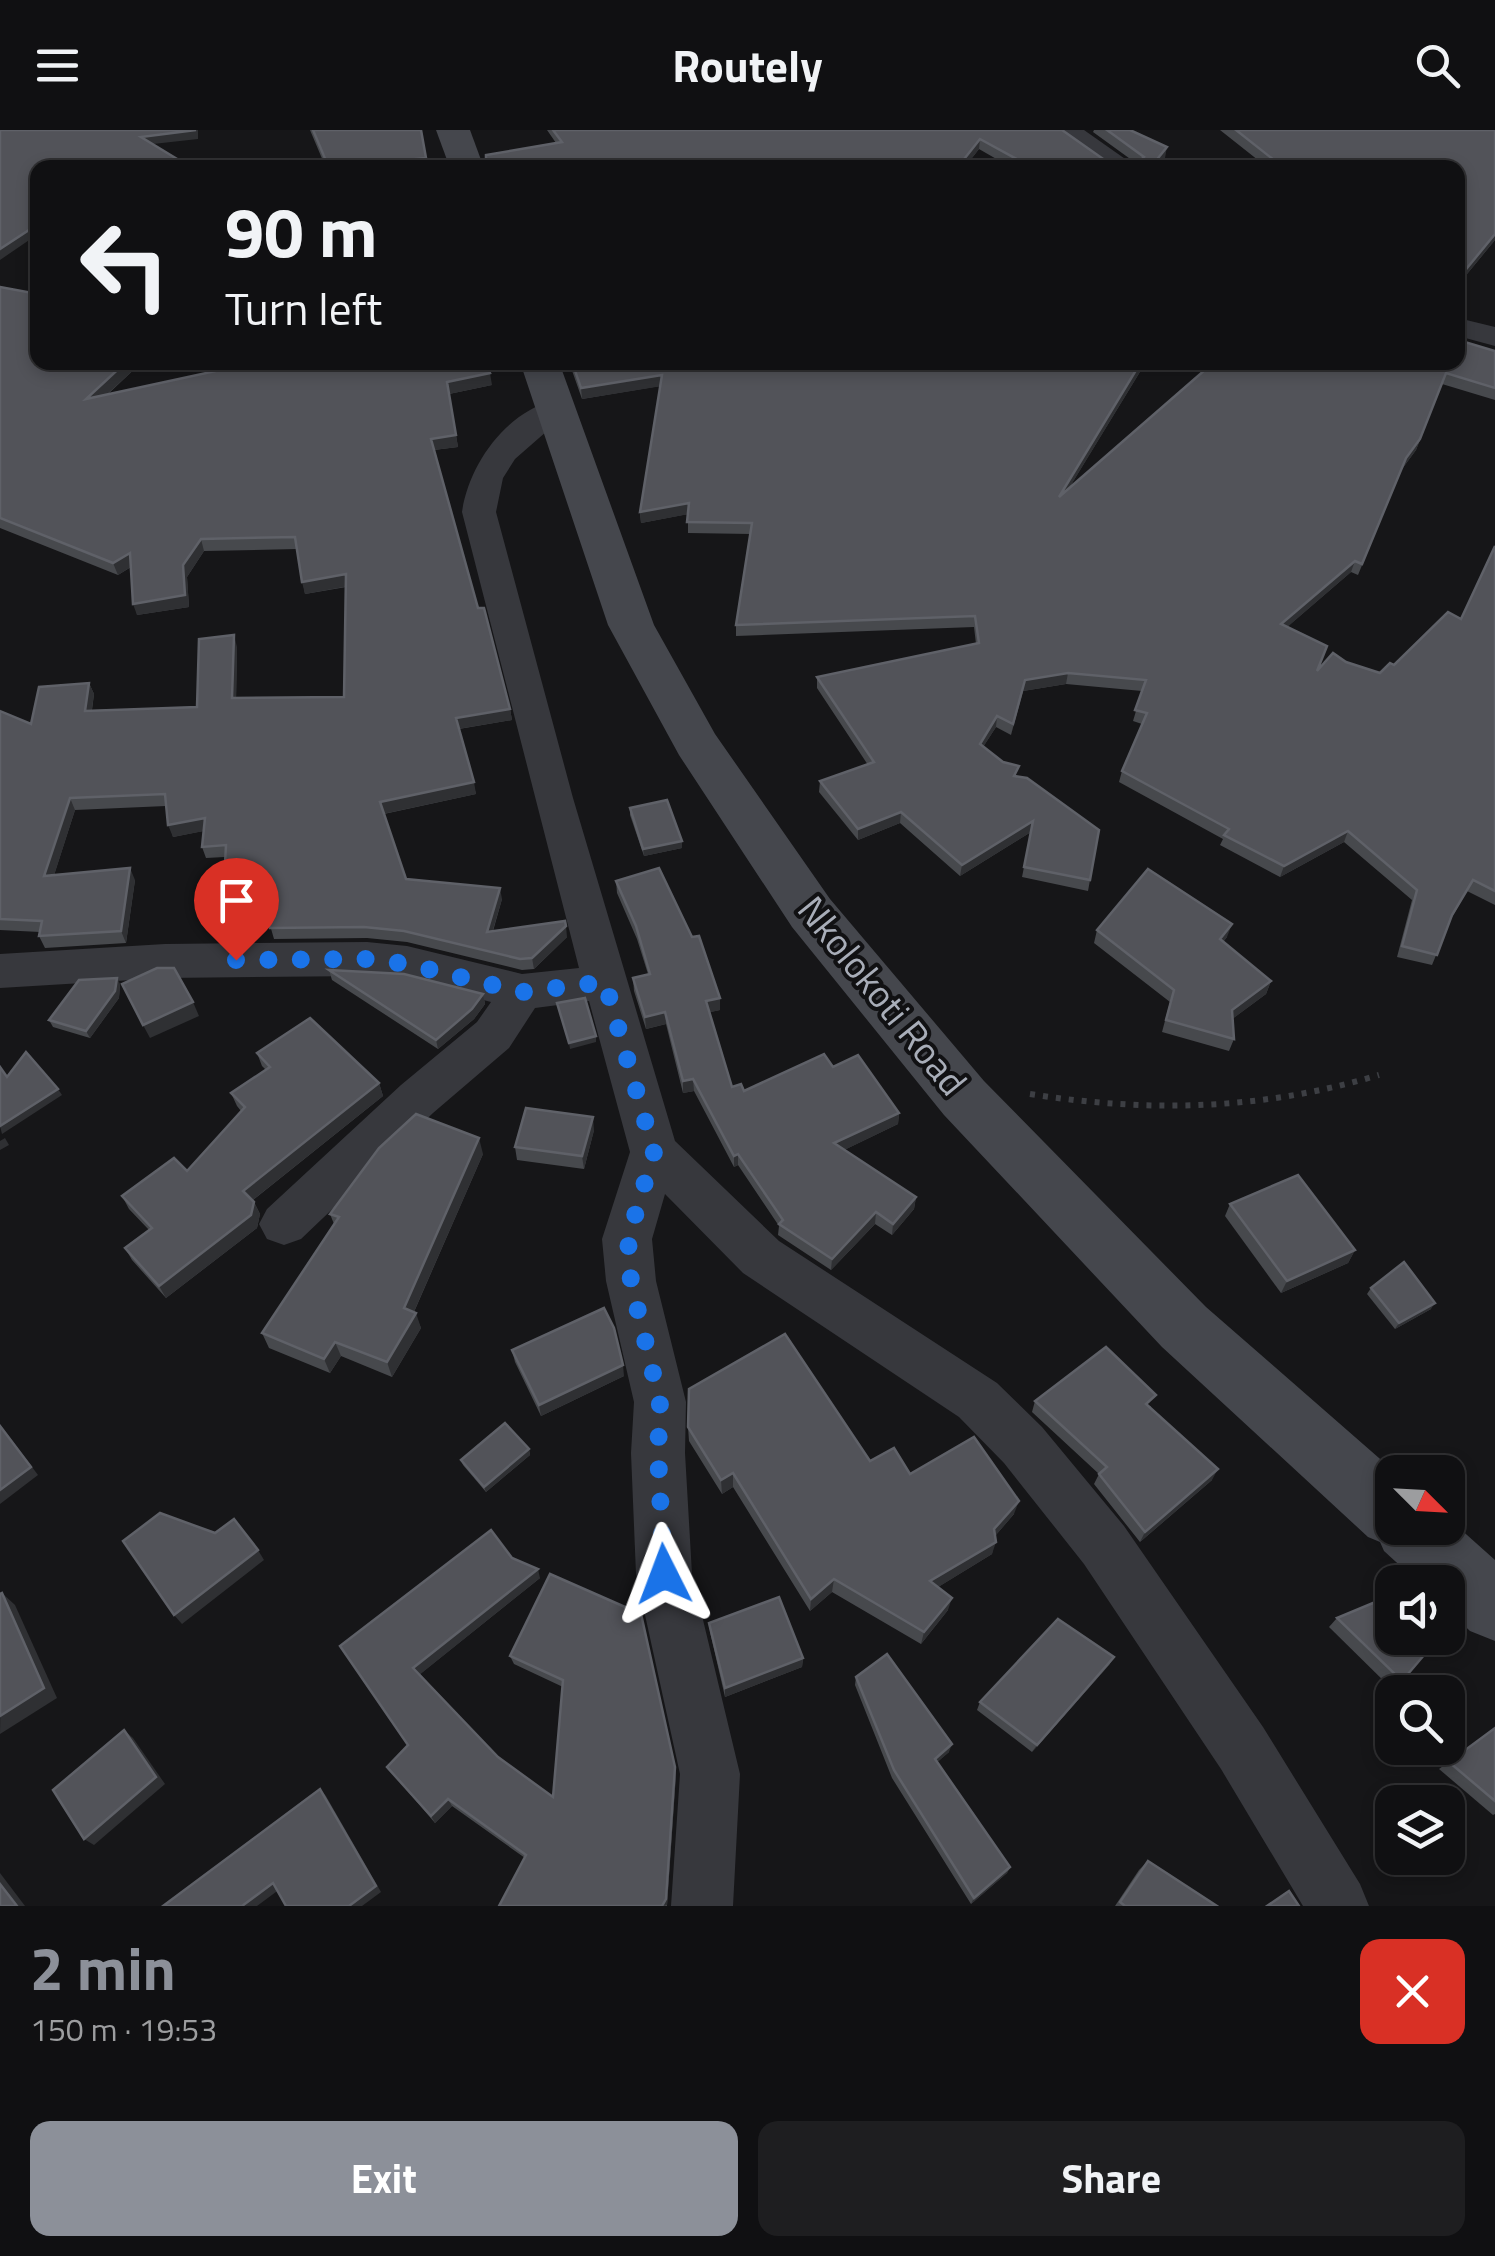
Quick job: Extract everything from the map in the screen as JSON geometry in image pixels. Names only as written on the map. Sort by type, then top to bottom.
[{"type":"main road","points":[[452,130],[464,160]]},
{"type":"main road","name":"Nkolokoti Road","points":[[547,386],[631,625],[696,743],[811,913],[964,1098],[1184,1327],[1375,1499]]},
{"type":"main road","points":[[1427,1545],[1495,1606]]},
{"type":"street","points":[[1066,130],[1112,160]]},
{"type":"street","points":[[1465,329],[1495,337]]},
{"type":"street","points":[[547,386],[480,487],[478,512],[654,1152],[762,1257],[978,1400],[1022,1445],[1104,1545],[1242,1748],[1338,1906]]},
{"type":"street","points":[[0,971],[165,961],[367,959],[407,964],[522,992],[605,982]]},
{"type":"street","points":[[284,1224],[417,1099],[493,1035],[522,992]]},
{"type":"street","points":[[654,1152],[628,1239],[631,1282],[660,1402],[658,1453],[664,1574],[710,1774],[702,1906]]},
{"type":"path","points":[[964,1098],[1027,1093],[1104,1107],[1183,1109],[1330,1092],[1378,1076]]},
{"type":"building","points":[[0,130],[196,130],[141,137],[179,160],[30,160],[30,229],[0,249]]},
{"type":"building","points":[[313,130],[421,130],[426,158],[407,160],[326,160]]},
{"type":"building","points":[[553,130],[1062,130],[1105,160],[1018,160],[980,139],[963,160],[486,160],[486,155],[562,142]]},
{"type":"building","points":[[1107,130],[1130,130],[1167,147],[1156,160],[1141,160],[1144,157]]},
{"type":"building","points":[[1236,130],[1495,130],[1495,234],[1465,270],[1465,160],[1274,160]]},
{"type":"building","points":[[0,287],[30,293],[30,370],[117,370],[86,399],[220,370],[489,370],[490,373],[447,382],[456,435],[431,439],[478,608],[484,608],[510,709],[456,718],[474,782],[380,802],[406,879],[500,888],[487,932],[565,921],[566,926],[532,958],[520,959],[404,931],[364,927],[270,928],[262,896],[223,901],[226,845],[202,847],[205,818],[168,825],[165,794],[70,798],[44,876],[130,868],[121,931],[39,936],[42,921],[0,919],[0,711],[31,724],[39,687],[89,683],[85,711],[197,707],[199,639],[234,635],[232,698],[344,697],[346,574],[302,582],[295,537],[201,539],[183,565],[185,595],[133,604],[130,553],[113,563],[0,518]]},
{"type":"building","points":[[1465,342],[1495,351],[1495,388],[1446,373],[1362,564],[1355,561],[1281,624],[1327,646],[1317,671],[1333,653],[1346,662],[1380,673],[1390,663],[1394,665],[1448,612],[1461,619],[1495,546],[1495,891],[1473,880],[1452,915],[1437,955],[1402,946],[1417,890],[1348,831],[1284,866],[1224,835],[1229,829],[1122,771],[1147,713],[1135,710],[1146,680],[1068,673],[1025,680],[1013,724],[997,716],[980,744],[1003,762],[1019,766],[1014,776],[1027,778],[1099,830],[1090,880],[1024,867],[1033,821],[962,865],[901,812],[858,829],[820,781],[874,762],[817,677],[979,643],[975,616],[736,625],[752,523],[687,522],[689,503],[640,512],[662,375],[581,388],[575,370],[1136,370],[1059,497],[1205,370],[1465,370]]},
{"type":"building","points":[[667,800],[682,841],[643,849],[630,808]]},
{"type":"building","points":[[659,868],[692,937],[699,936],[720,998],[706,1001],[732,1087],[741,1084],[744,1091],[824,1054],[833,1067],[858,1055],[899,1113],[834,1143],[916,1197],[893,1224],[876,1212],[832,1259],[779,1224],[783,1220],[738,1154],[734,1156],[693,1079],[683,1081],[665,1012],[645,1017],[633,978],[650,974],[636,926],[616,881]]},
{"type":"building","points":[[1148,869],[1232,924],[1220,939],[1271,981],[1232,1010],[1234,1039],[1166,1020],[1174,990],[1097,930]]},
{"type":"building","points":[[157,968],[174,968],[193,1002],[143,1025],[122,984]]},
{"type":"building","points":[[329,970],[404,974],[483,994],[472,1009],[436,1040]]},
{"type":"building","points":[[117,978],[115,991],[86,1031],[49,1020],[79,980]]},
{"type":"building","points":[[585,998],[596,1036],[569,1043],[557,1003]]},
{"type":"building","points":[[310,1018],[379,1083],[243,1191],[254,1202],[251,1215],[159,1286],[125,1248],[152,1228],[122,1196],[174,1158],[187,1171],[245,1107],[231,1093],[270,1067],[257,1053]]},
{"type":"building","points":[[26,1052],[58,1089],[0,1126],[0,1067],[7,1077]]},
{"type":"building","points":[[526,1108],[593,1117],[582,1156],[515,1147]]},
{"type":"building","points":[[416,1114],[479,1138],[404,1308],[416,1313],[387,1362],[335,1342],[324,1359],[262,1333],[339,1217],[330,1214],[379,1148]]},
{"type":"building","points":[[1298,1175],[1355,1250],[1287,1281],[1230,1204]]},
{"type":"building","points":[[1404,1262],[1435,1303],[1399,1323],[1371,1288]]},
{"type":"building","points":[[604,1308],[614,1328],[623,1365],[539,1405],[512,1350]]},
{"type":"building","points":[[785,1334],[870,1461],[894,1448],[910,1474],[974,1437],[1019,1501],[994,1529],[996,1542],[930,1581],[952,1598],[924,1632],[834,1579],[811,1599],[733,1473],[721,1480],[688,1427],[689,1389]]},
{"type":"building","points":[[1106,1347],[1156,1395],[1146,1404],[1218,1469],[1145,1532],[1099,1474],[1107,1467],[1035,1401]]},
{"type":"building","points":[[505,1423],[529,1449],[484,1487],[461,1460]]},
{"type":"building","points":[[0,1426],[31,1467],[0,1490]]},
{"type":"building","points":[[160,1513],[215,1533],[234,1519],[258,1550],[174,1615],[123,1541]]},
{"type":"building","points":[[491,1530],[512,1558],[538,1569],[413,1668],[498,1757],[553,1797],[563,1680],[510,1656],[550,1574],[641,1614],[675,1767],[666,1899],[662,1906],[499,1906],[526,1855],[448,1799],[431,1816],[387,1767],[408,1745],[340,1646]]},
{"type":"building","points":[[0,1594],[44,1688],[0,1716]]},
{"type":"building","points":[[779,1597],[803,1658],[725,1688],[709,1623]]},
{"type":"building","points":[[1375,1602],[1375,1655],[1337,1618]]},
{"type":"building","points":[[1058,1619],[1114,1657],[1037,1745],[980,1702]]},
{"type":"building","points":[[887,1654],[952,1744],[935,1759],[1010,1867],[974,1898],[894,1770],[856,1677]]},
{"type":"building","points":[[1375,1655],[1424,1655],[1407,1675],[1396,1675]]},
{"type":"building","points":[[1495,1728],[1495,1801],[1453,1765],[1465,1765],[1465,1750]]},
{"type":"building","points":[[124,1730],[156,1777],[84,1839],[53,1790]]},
{"type":"building","points":[[320,1789],[376,1886],[349,1906],[286,1906],[273,1883],[242,1906],[163,1906]]},
{"type":"building","points":[[1148,1861],[1217,1906],[1125,1906],[1120,1902]]},
{"type":"building","points":[[0,1884],[17,1906],[0,1906]]},
{"type":"building","points":[[1289,1891],[1299,1906],[1267,1906]]},
{"type":"route","points":[[236,960],[367,959],[407,964],[522,992],[605,982],[654,1152],[628,1239],[631,1282],[660,1402],[658,1453],[664,1574]]}]
